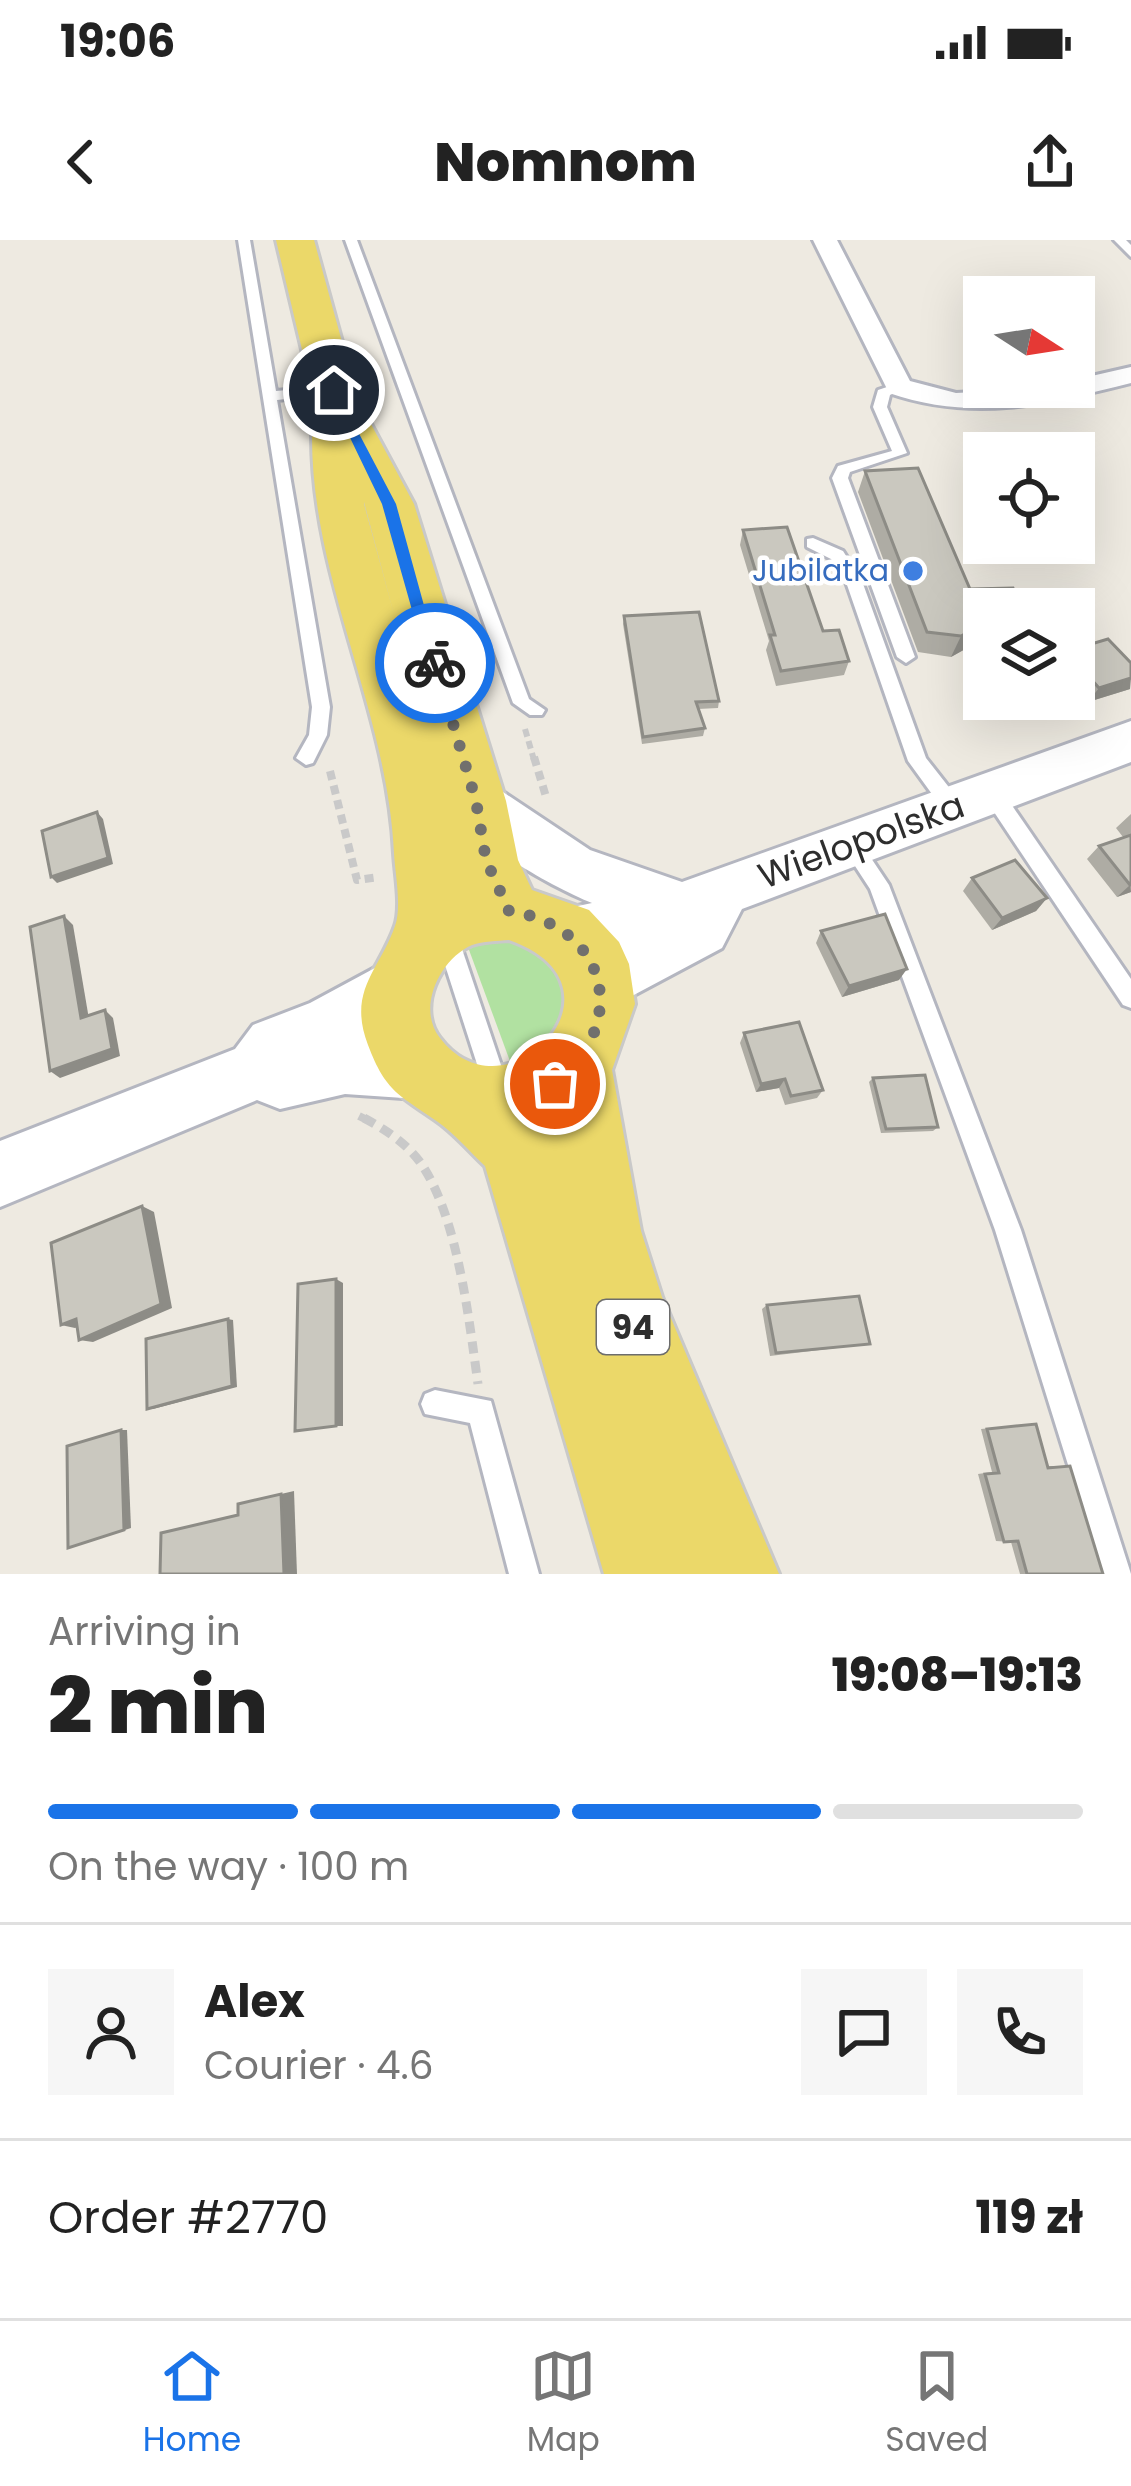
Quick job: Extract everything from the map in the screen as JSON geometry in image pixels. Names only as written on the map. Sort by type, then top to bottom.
[{"type":"main road","name":"94","points":[[295,240],[335,395],[389,504],[476,801],[486,860],[558,943]]},
{"type":"main road","name":"94","points":[[335,395],[334,454],[358,593],[414,759],[418,918],[395,1020],[475,1103],[651,1574]]},
{"type":"main road","points":[[418,918],[470,915],[558,943],[600,1018],[575,1068],[529,1096],[475,1103]]},
{"type":"main road","name":"94","points":[[575,1068],[601,1231],[616,1283],[732,1574]]},
{"type":"street","points":[[825,240],[899,386],[948,403],[985,404],[1131,375]]},
{"type":"street","name":"Wielopolska","points":[[558,943],[702,930],[707,897],[1131,741]]},
{"type":"street","points":[[476,801],[574,874],[614,891],[707,897]]},
{"type":"street","points":[[0,1174],[257,1070],[275,1046],[332,1023],[418,918]]},
{"type":"street","points":[[257,1070],[280,1078],[345,1064],[475,1103]]},
{"type":"lane","points":[[244,240],[321,706],[318,735],[306,758]]},
{"type":"lane","points":[[351,240],[529,706]]},
{"type":"lane","points":[[1120,240],[1131,253]]},
{"type":"lane","points":[[899,386],[883,393],[880,407],[901,452],[843,470],[840,478],[906,657]]},
{"type":"lane","points":[[271,396],[335,395]]},
{"type":"lane","points":[[813,543],[837,555],[854,580],[918,761],[972,798]]},
{"type":"lane","name":"Wielopolska","points":[[972,798],[1131,998]]},
{"type":"lane","points":[[849,842],[879,885],[1008,1230],[1117,1574]]},
{"type":"lane","points":[[436,1404],[481,1411],[524,1574]]},
{"type":"path","points":[[529,706],[526,742],[548,804]]},
{"type":"path","points":[[318,735],[357,880],[418,918]]},
{"type":"path","points":[[339,1114],[359,1116],[386,1131],[428,1172],[473,1335],[481,1411]]},
{"type":"green space","points":[[488,932],[552,948],[574,1018],[514,1072],[465,939]]},
{"type":"building","points":[[918,468],[970,588],[963,588],[963,635],[927,632],[865,471]]},
{"type":"building","points":[[787,527],[823,631],[839,630],[849,661],[781,671],[743,530]]},
{"type":"building","points":[[699,612],[719,701],[696,702],[705,728],[643,737],[624,616]]},
{"type":"building","points":[[1108,639],[1131,663],[1131,678],[1099,688],[1095,643]]},
{"type":"building","points":[[97,812],[108,858],[51,877],[42,831]]},
{"type":"building","points":[[1131,835],[1131,885],[1130,885],[1099,846]]},
{"type":"building","points":[[1015,860],[1047,898],[1002,918],[972,878]]},
{"type":"building","points":[[885,914],[907,969],[849,986],[821,931]]},
{"type":"building","points":[[64,916],[81,1018],[105,1010],[112,1049],[50,1071],[30,927]]},
{"type":"building","points":[[799,1022],[823,1090],[791,1096],[785,1079],[761,1084],[744,1033]]},
{"type":"building","points":[[925,1075],[938,1127],[886,1129],[873,1078]]},
{"type":"building","points":[[142,1206],[161,1304],[79,1340],[76,1319],[61,1325],[51,1243]]},
{"type":"building","points":[[336,1279],[336,1426],[295,1431],[298,1284]]},
{"type":"building","points":[[859,1296],[870,1344],[776,1353],[767,1305]]},
{"type":"building","points":[[228,1319],[232,1386],[147,1409],[146,1339]]},
{"type":"building","points":[[1036,1424],[1048,1468],[1070,1466],[1103,1574],[1027,1574],[1018,1541],[1004,1542],[985,1474],[999,1473],[987,1429]]},
{"type":"building","points":[[121,1430],[124,1530],[68,1548],[67,1446]]},
{"type":"building","points":[[281,1494],[284,1574],[160,1574],[161,1533],[238,1515],[238,1504]]},
{"type":"way so far","points":[[435,663],[476,801],[486,860],[509,911],[545,920],[565,931],[590,960],[600,986],[600,1018],[589,1048],[555,1084]]},
{"type":"place","name":"Jubilatka","points":[[913,571]]},
{"type":"route","points":[[334,390],[389,504],[435,663]]}]
